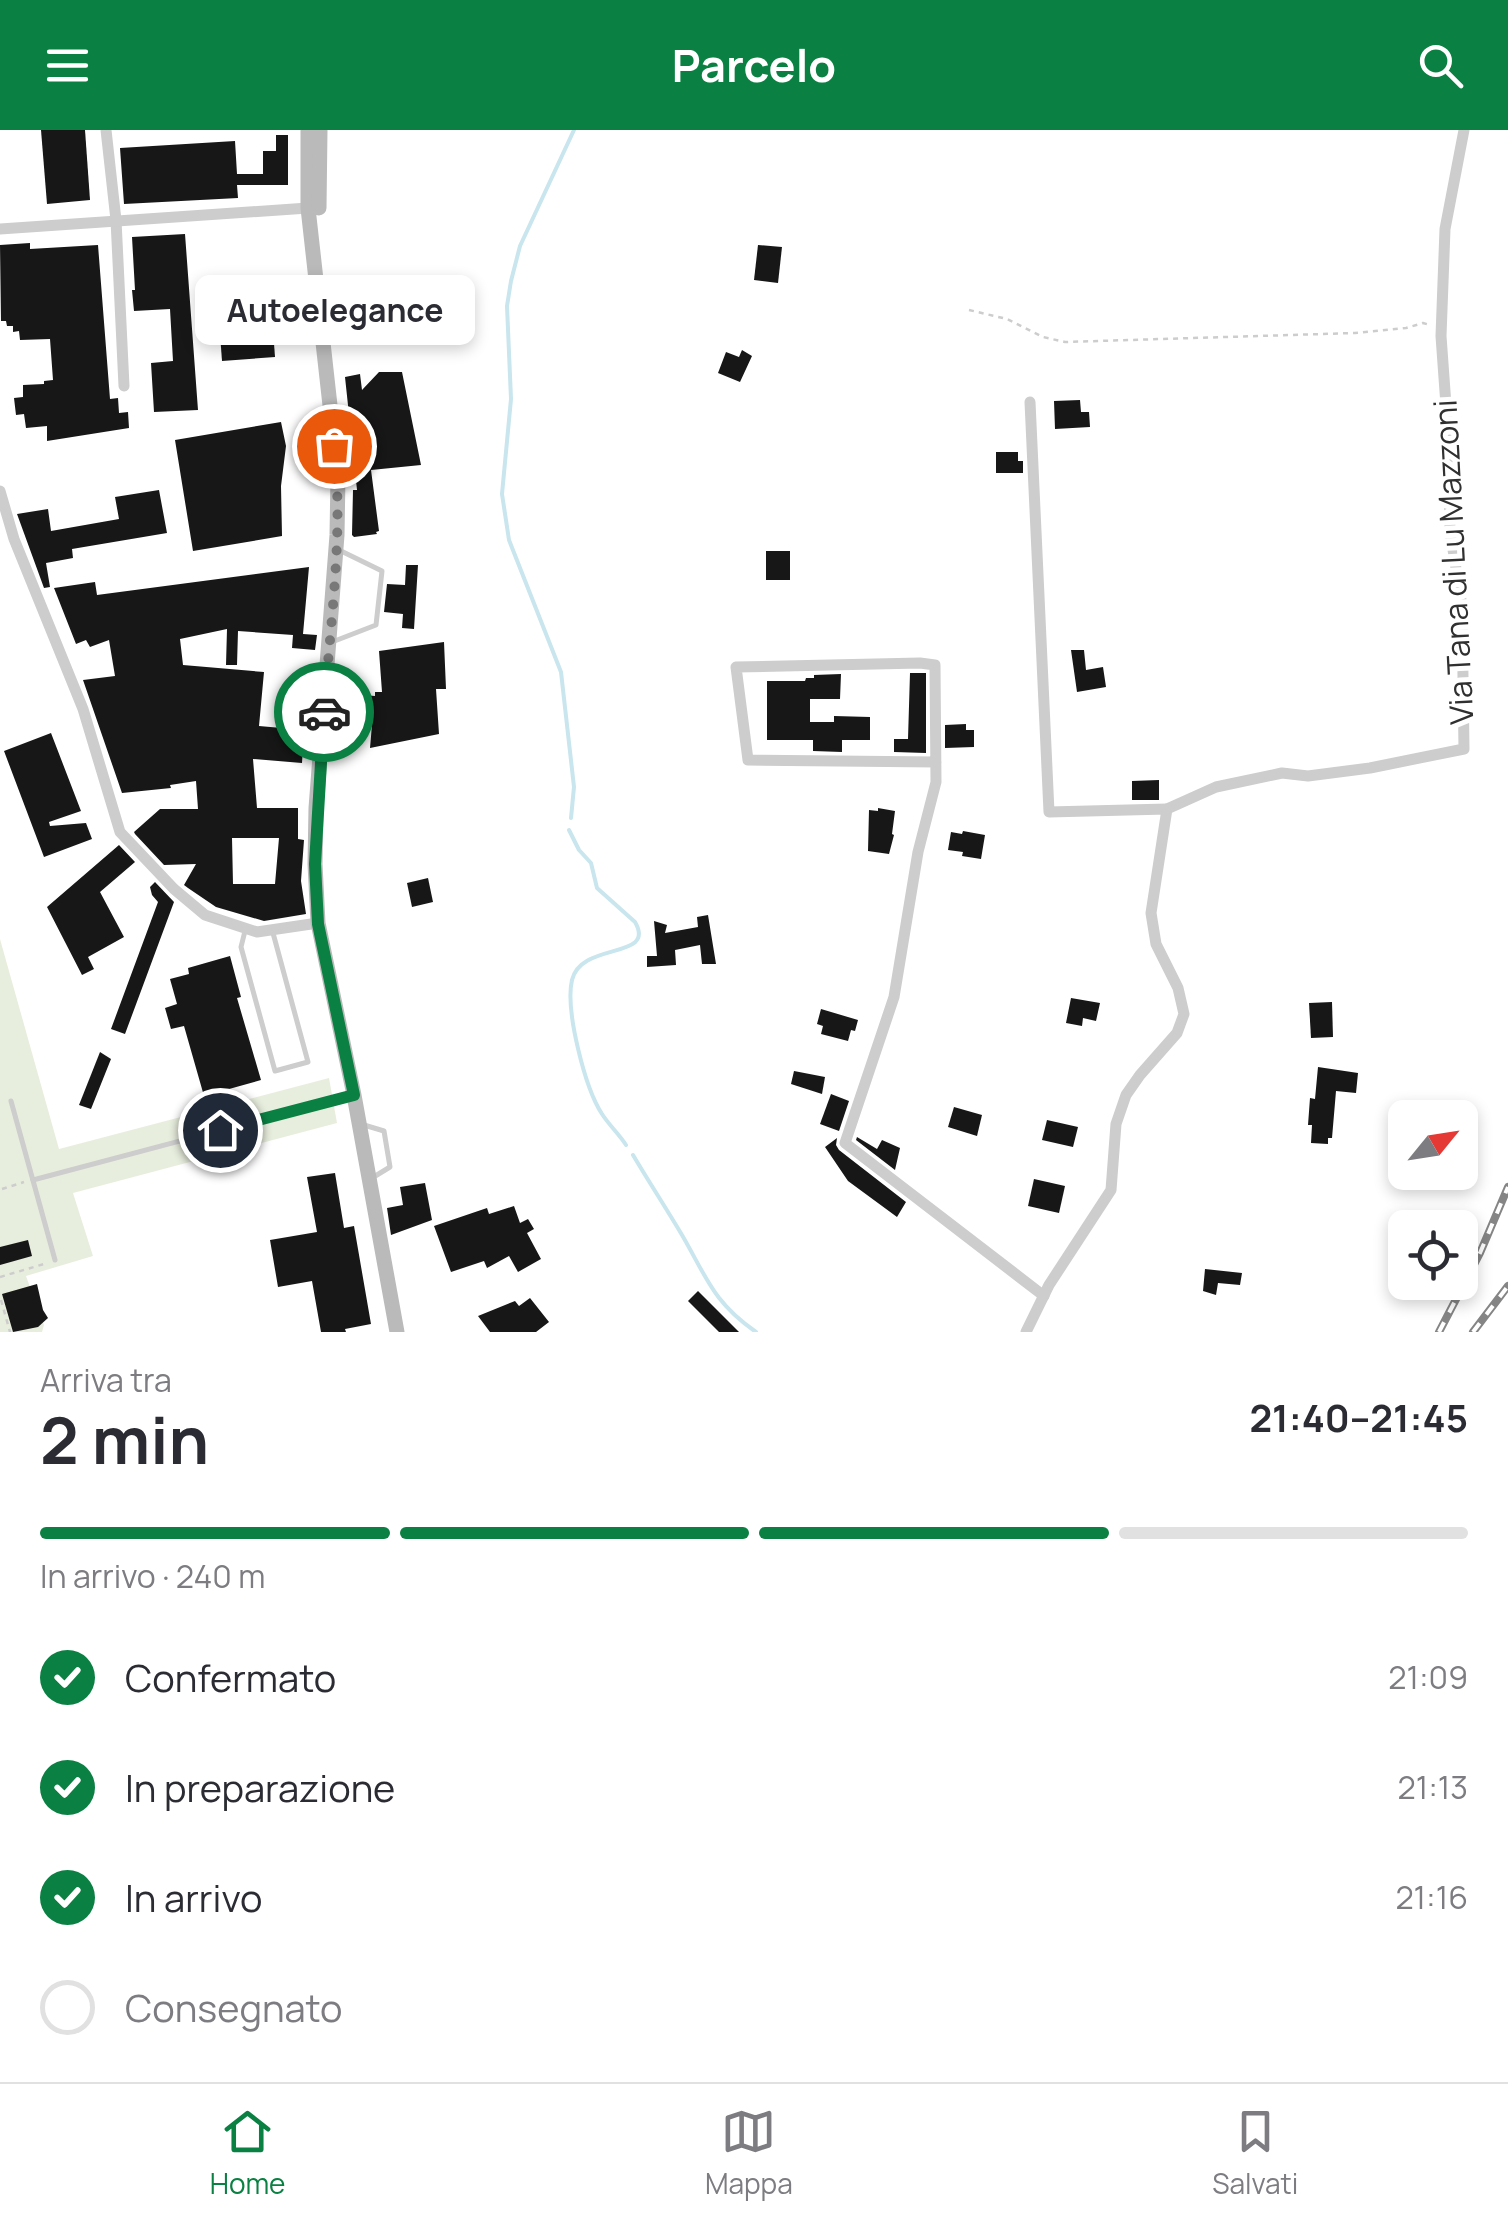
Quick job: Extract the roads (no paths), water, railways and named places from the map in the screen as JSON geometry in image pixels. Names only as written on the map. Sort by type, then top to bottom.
[{"type":"main road","points":[[308,130],[308,208],[338,478],[316,808],[318,924],[397,1332]]},
{"type":"main road","points":[[317,287],[320,130]]},
{"type":"street","points":[[106,130],[116,220],[124,386]]},
{"type":"street","name":"Via Tana di Lu Mazzoni","points":[[1030,402],[1048,812],[1167,810],[1216,787],[1282,773],[1308,776],[1464,750],[1462,606],[1450,532],[1442,328],[1445,229],[1464,130]]},
{"type":"street","points":[[0,228],[308,208]]},
{"type":"street","points":[[0,491],[14,540],[83,709],[120,832],[205,915],[257,932],[318,924]]},
{"type":"street","points":[[936,762],[748,760],[736,668],[935,665],[936,762],[936,782],[918,852],[894,997],[845,1143],[1044,1296]]},
{"type":"street","points":[[1026,1332],[1044,1296],[1111,1190],[1116,1124],[1126,1095],[1177,1033],[1184,1014],[1178,988],[1156,944],[1151,913],[1167,810]]},
{"type":"lane","points":[[329,643],[376,625],[382,571],[336,548]]},
{"type":"lane","points":[[246,928],[241,947],[274,1071],[308,1062],[272,930]]},
{"type":"lane","points":[[33,1180],[354,1095]]},
{"type":"lane","points":[[11,1101],[54,1260]]},
{"type":"lane","points":[[359,1124],[384,1131],[390,1167],[369,1180]]},
{"type":"waterway","points":[[571,818],[574,787],[561,672],[509,540],[502,494],[511,399],[507,306],[511,281],[520,246],[574,130]]},
{"type":"waterway","points":[[569,830],[591,863],[597,888],[635,922],[639,934],[636,942],[578,968],[571,993],[574,1029],[589,1086],[602,1114],[626,1145]]},
{"type":"waterway","points":[[633,1155],[712,1288],[756,1332]]},
{"type":"railway","points":[[1439,1332],[1480,1253],[1508,1187]]},
{"type":"railway","points":[[1473,1332],[1508,1286]]},
{"type":"place","name":"Autoelegance","points":[[334,446]]}]
